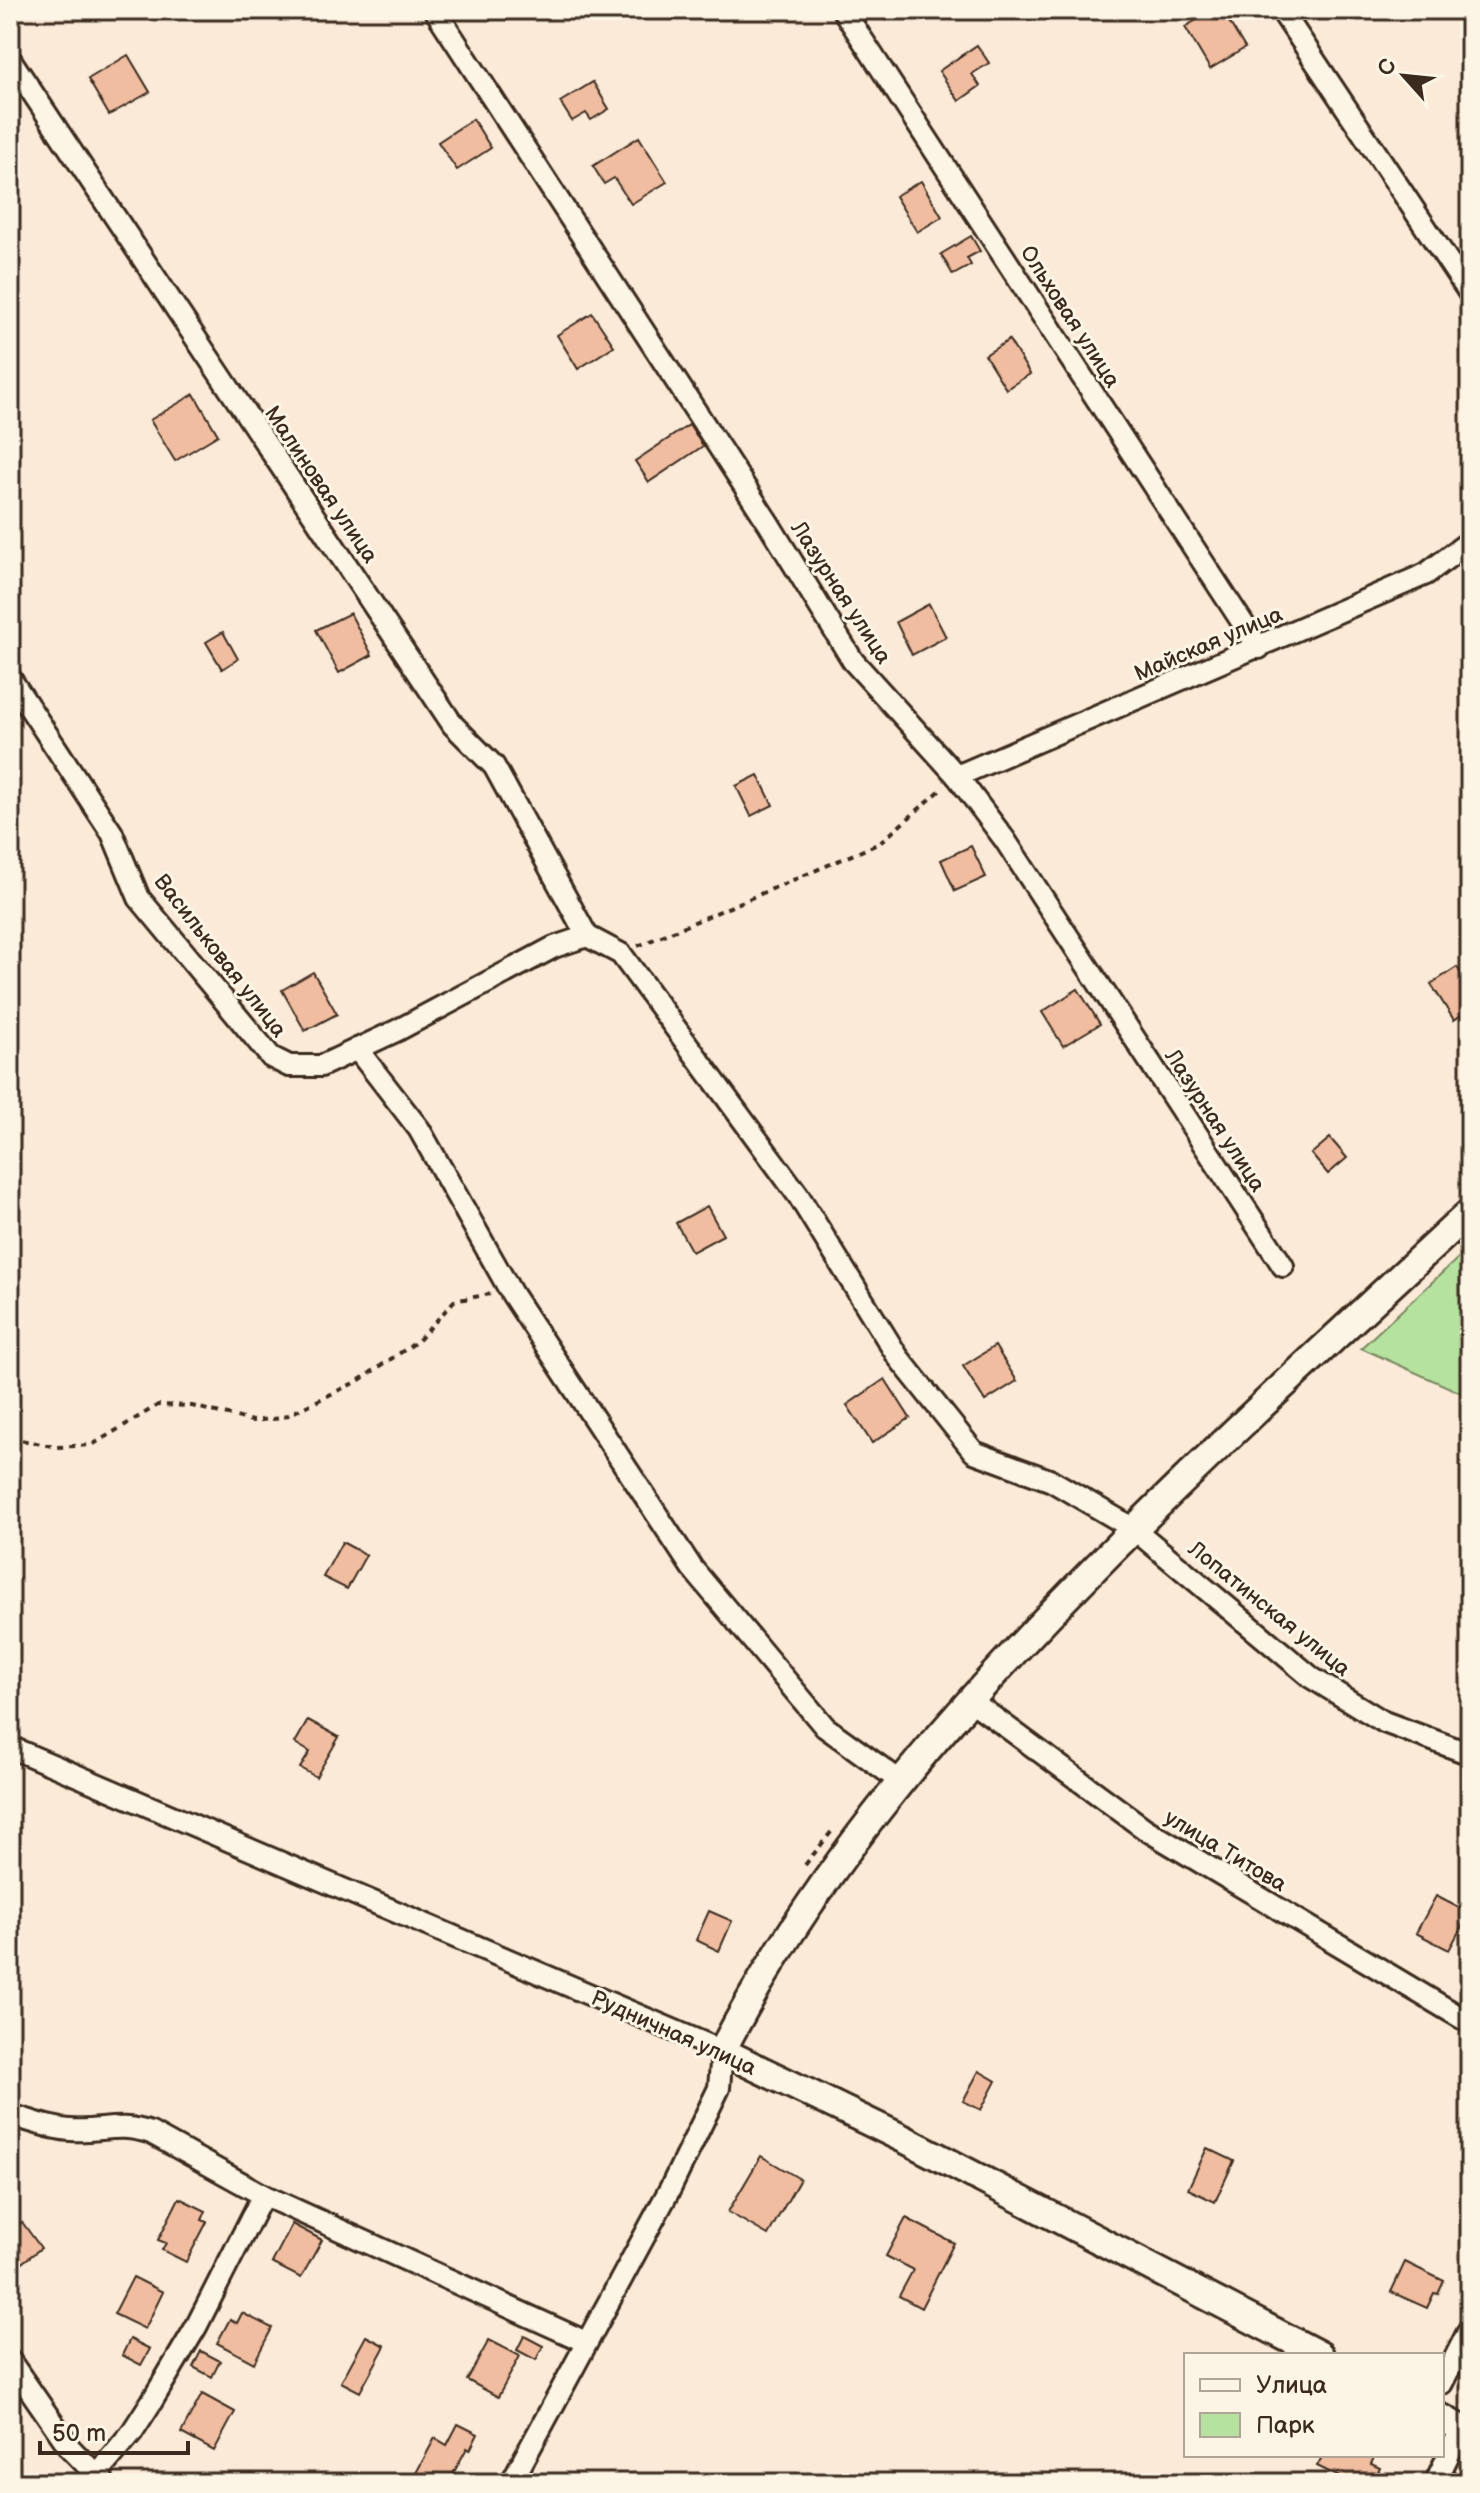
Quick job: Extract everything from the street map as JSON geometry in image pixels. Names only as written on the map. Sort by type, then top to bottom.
[{"type":"main road","points":[[722,2051],[780,1947],[840,1861],[900,1781],[970,1700],[1043,1621],[1236,1429],[1470,1212]]},
{"type":"main road","name":"Рудничная улица","points":[[722,2051],[906,2140],[1316,2353]]},
{"type":"street","name":"Лазурная улица","points":[[435,10],[769,524],[853,661],[957,776],[1005,840],[1283,1266]]},
{"type":"street","name":"Ольховая улица","points":[[843,10],[1259,648]]},
{"type":"street","points":[[1281,10],[1470,294]]},
{"type":"street","name":"Малиновая улица","points":[[10,59],[453,725],[494,766],[587,936]]},
{"type":"street","name":"Майская улица","points":[[957,776],[1426,574],[1470,541]]},
{"type":"street","name":"Васильковая улица","points":[[10,678],[112,833],[139,898],[271,1057],[289,1066],[321,1066],[357,1049]]},
{"type":"street","points":[[621,954],[587,936],[554,947],[357,1049],[419,1129],[512,1294],[692,1568],[825,1727],[900,1781]]},
{"type":"street","name":"Лопатинская улица","points":[[621,954],[798,1195],[898,1357],[974,1452],[1052,1481],[1134,1529],[1312,1678],[1384,1722],[1470,1754]]},
{"type":"street","name":"улица Титова","points":[[970,1700],[1145,1829],[1470,2023]]},
{"type":"street","name":"Рудничная улица","points":[[10,1747],[722,2051]]},
{"type":"street","points":[[511,2483],[671,2187],[719,2088],[722,2051]]},
{"type":"street","points":[[10,2115],[69,2130],[116,2126],[151,2133],[263,2195],[586,2342]]},
{"type":"street","points":[[10,2361],[70,2448],[100,2479],[196,2327],[263,2195]]},
{"type":"street","points":[[1444,2379],[1470,2328]]},
{"type":"street","points":[[1435,2483],[1458,2427]]},
{"type":"path","points":[[621,954],[880,843],[957,776]]},
{"type":"path","points":[[10,1438],[57,1447],[92,1445],[158,1405],[192,1406],[252,1421],[282,1418],[358,1381],[418,1341],[454,1301],[494,1293],[512,1294]]},
{"type":"green space","points":[[1470,1247],[1470,1397],[1361,1348]]},
{"type":"building","points":[[1213,10],[1222,10],[1245,48],[1210,69],[1185,27]]},
{"type":"building","points":[[977,45],[989,63],[972,74],[980,86],[959,101],[939,71]]},
{"type":"building","points":[[128,55],[150,92],[109,115],[88,79]]},
{"type":"building","points":[[593,82],[609,109],[591,120],[586,113],[572,121],[560,102]]},
{"type":"building","points":[[473,119],[491,148],[457,170],[438,142]]},
{"type":"building","points":[[639,137],[667,182],[631,204],[614,178],[604,184],[593,166]]},
{"type":"building","points":[[921,181],[942,217],[917,232],[895,196]]},
{"type":"building","points":[[971,236],[980,251],[967,258],[971,265],[953,275],[941,254]]},
{"type":"building","points":[[592,313],[614,346],[578,369],[557,335]]},
{"type":"building","points":[[1009,340],[1030,374],[1006,389],[985,355]]},
{"type":"building","points":[[194,394],[218,435],[175,461],[150,420]]},
{"type":"building","points":[[689,425],[703,446],[649,482],[635,461]]},
{"type":"building","points":[[929,604],[946,637],[912,655],[896,622]]},
{"type":"building","points":[[350,613],[372,655],[339,673],[316,630]]},
{"type":"building","points":[[223,632],[238,659],[222,669],[206,642]]},
{"type":"building","points":[[758,775],[773,805],[751,816],[736,786]]},
{"type":"building","points":[[971,846],[986,877],[955,891],[941,860]]},
{"type":"building","points":[[1457,967],[1470,988],[1470,1009],[1454,1020],[1431,984]]},
{"type":"building","points":[[313,972],[337,1014],[305,1031],[282,990]]},
{"type":"building","points":[[1078,989],[1100,1024],[1063,1046],[1042,1012]]},
{"type":"building","points":[[1330,1138],[1347,1158],[1328,1174],[1311,1154]]},
{"type":"building","points":[[707,1206],[723,1235],[692,1252],[676,1223]]},
{"type":"building","points":[[995,1346],[1017,1381],[985,1401],[963,1366]]},
{"type":"building","points":[[885,1379],[910,1418],[872,1443],[847,1405]]},
{"type":"building","points":[[342,1542],[366,1555],[347,1589],[323,1577]]},
{"type":"building","points":[[308,1720],[339,1737],[316,1777],[300,1768],[310,1752],[295,1743]]},
{"type":"building","points":[[1436,1896],[1469,1913],[1449,1950],[1416,1933]]},
{"type":"building","points":[[709,1911],[732,1921],[719,1951],[696,1940]]},
{"type":"building","points":[[979,2071],[996,2081],[981,2110],[963,2101]]},
{"type":"building","points":[[1207,2148],[1234,2161],[1215,2202],[1188,2189]]},
{"type":"building","points":[[761,2156],[800,2179],[768,2235],[728,2212]]},
{"type":"building","points":[[179,2198],[206,2211],[202,2220],[207,2222],[186,2262],[162,2250],[166,2243],[158,2240]]},
{"type":"building","points":[[906,2218],[954,2243],[921,2308],[899,2296],[913,2270],[886,2256]]},
{"type":"building","points":[[22,2222],[41,2248],[10,2272],[10,2231]]},
{"type":"building","points":[[292,2224],[322,2240],[301,2278],[272,2263]]},
{"type":"building","points":[[1405,2262],[1444,2281],[1427,2308],[1391,2292]]},
{"type":"building","points":[[133,2277],[163,2292],[145,2329],[114,2314]]},
{"type":"building","points":[[242,2313],[272,2328],[254,2363],[217,2343],[230,2319],[237,2323]]},
{"type":"building","points":[[366,2336],[385,2346],[360,2392],[341,2382]]},
{"type":"building","points":[[524,2336],[543,2346],[536,2360],[517,2350]]},
{"type":"building","points":[[130,2339],[150,2349],[141,2365],[122,2355]]},
{"type":"building","points":[[489,2340],[520,2356],[498,2397],[467,2380]]},
{"type":"building","points":[[201,2351],[220,2361],[212,2377],[193,2367]]},
{"type":"building","points":[[202,2394],[235,2412],[214,2451],[181,2433]]},
{"type":"building","points":[[458,2424],[478,2434],[448,2483],[435,2483],[416,2473],[435,2438],[447,2445]]},
{"type":"building","points":[[1322,2457],[1374,2457],[1371,2464],[1380,2468],[1373,2483],[1352,2483],[1317,2466]]}]
